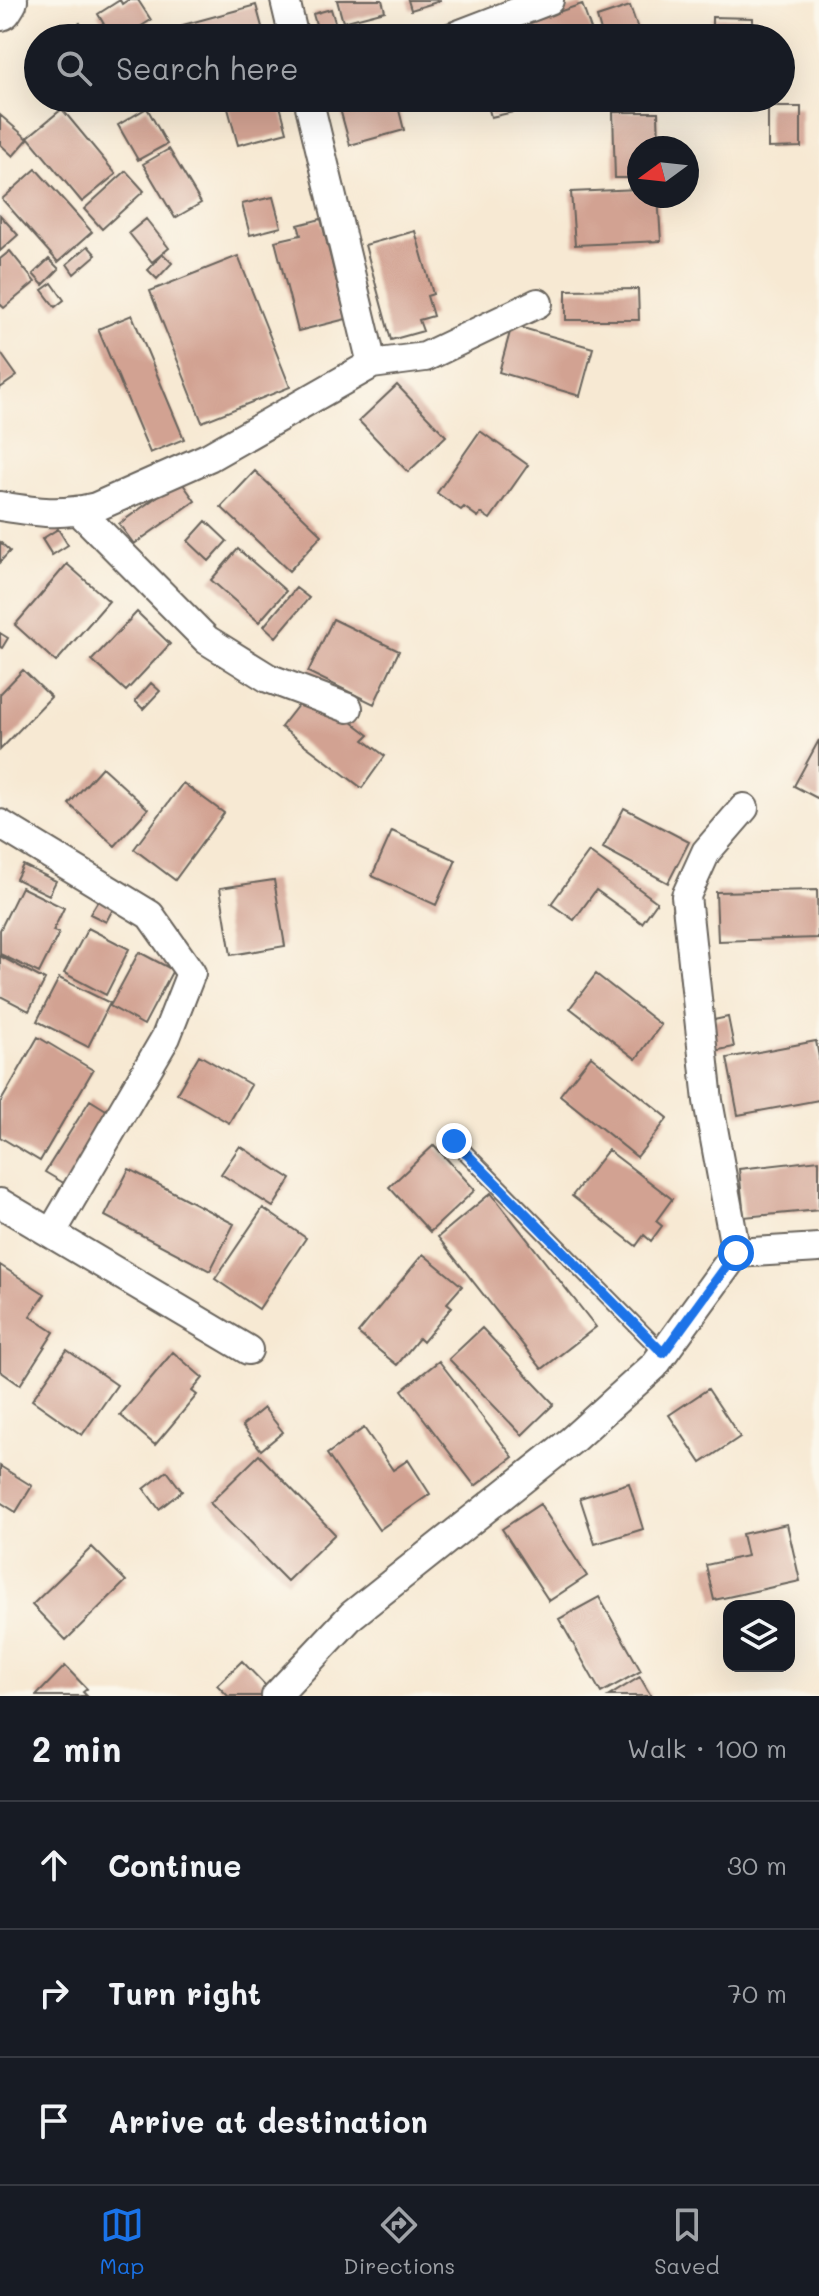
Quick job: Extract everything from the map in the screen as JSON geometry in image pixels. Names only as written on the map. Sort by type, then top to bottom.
[{"type":"main road","points":[[0,8],[5,0]]},
{"type":"street","points":[[285,0],[291,24]]},
{"type":"street","points":[[486,24],[549,0]]},
{"type":"street","points":[[311,112],[372,364]]},
{"type":"street","points":[[0,506],[47,514],[96,507],[209,457],[372,364],[425,357],[538,303]]},
{"type":"street","points":[[79,511],[207,640],[268,678],[348,708]]},
{"type":"street","points":[[276,1696],[352,1615],[572,1440],[654,1366],[736,1253],[708,1101],[686,896],[706,852],[744,808]]},
{"type":"street","points":[[0,824],[150,915],[191,973],[166,1037],[52,1232]]},
{"type":"street","points":[[0,1203],[248,1350]]},
{"type":"street","points":[[736,1253],[819,1248]]},
{"type":"lane","points":[[454,1141],[663,1353]]},
{"type":"building","points":[[120,0],[122,4],[128,0],[138,0],[151,20],[145,24],[104,24],[98,14]]},
{"type":"building","points":[[337,0],[382,0],[385,11],[343,22]]},
{"type":"building","points":[[408,0],[440,0],[440,1],[411,10]]},
{"type":"building","points":[[582,4],[589,24],[526,24]]},
{"type":"building","points":[[256,5],[261,24],[187,24]]},
{"type":"building","points":[[630,6],[636,24],[599,24],[597,17]]},
{"type":"building","points":[[331,9],[336,24],[316,24],[313,14]]},
{"type":"building","points":[[712,17],[753,18],[753,24],[712,24]]},
{"type":"building","points":[[795,107],[801,107],[801,147],[768,148],[768,112],[795,112]]},
{"type":"building","points":[[58,112],[64,112],[116,174],[82,202],[28,137]]},
{"type":"building","points":[[140,112],[149,112],[167,144],[138,160],[118,125]]},
{"type":"building","points":[[229,112],[282,112],[287,132],[238,145]]},
{"type":"building","points":[[341,112],[400,112],[404,130],[350,145]]},
{"type":"building","points":[[490,112],[513,112],[491,117]]},
{"type":"building","points":[[613,112],[658,112],[659,136],[627,136],[627,178],[615,178]]},
{"type":"building","points":[[0,115],[28,139],[13,156],[0,144]]},
{"type":"building","points":[[169,149],[201,203],[175,218],[143,164]]},
{"type":"building","points":[[36,169],[92,232],[58,262],[2,199]]},
{"type":"building","points":[[126,171],[144,191],[102,229],[84,209]]},
{"type":"building","points":[[627,190],[627,208],[659,208],[661,241],[575,245],[571,192]]},
{"type":"building","points":[[273,197],[281,227],[250,235],[242,204]]},
{"type":"building","points":[[0,215],[18,235],[0,251]]},
{"type":"building","points":[[146,219],[169,248],[152,262],[129,233]]},
{"type":"building","points":[[321,219],[346,319],[298,331],[275,241],[301,235],[298,225]]},
{"type":"building","points":[[415,231],[433,294],[427,296],[433,316],[419,320],[423,331],[391,340],[365,245]]},
{"type":"building","points":[[88,246],[96,255],[74,274],[67,264]]},
{"type":"building","points":[[10,251],[35,282],[4,308],[0,304],[0,259]]},
{"type":"building","points":[[163,254],[172,263],[157,279],[148,270]]},
{"type":"building","points":[[238,256],[290,387],[202,422],[150,291]]},
{"type":"building","points":[[49,259],[59,269],[43,285],[33,274]]},
{"type":"building","points":[[52,283],[64,300],[55,307],[42,290]]},
{"type":"building","points":[[638,289],[639,320],[566,320],[566,290]]},
{"type":"building","points":[[132,315],[184,439],[150,453],[98,329]]},
{"type":"building","points":[[512,325],[593,348],[580,396],[499,372]]},
{"type":"building","points":[[0,352],[17,376],[0,388]]},
{"type":"building","points":[[397,385],[446,436],[408,472],[359,421]]},
{"type":"building","points":[[480,431],[528,465],[490,519],[481,513],[478,517],[464,507],[461,510],[437,493]]},
{"type":"building","points":[[255,471],[322,535],[289,571],[221,507]]},
{"type":"building","points":[[180,480],[195,501],[134,544],[119,524]]},
{"type":"building","points":[[206,521],[227,541],[209,561],[188,541]]},
{"type":"building","points":[[58,529],[68,545],[52,555],[42,539]]},
{"type":"building","points":[[0,542],[10,551],[0,562]]},
{"type":"building","points":[[238,549],[286,591],[259,622],[211,580]]},
{"type":"building","points":[[67,564],[109,601],[56,662],[15,625]]},
{"type":"building","points":[[296,588],[309,598],[276,637],[264,626]]},
{"type":"building","points":[[137,612],[170,644],[126,691],[92,660]]},
{"type":"building","points":[[333,619],[399,651],[374,704],[308,672]]},
{"type":"building","points":[[0,633],[8,638],[2,648],[0,647]]},
{"type":"building","points":[[23,670],[51,697],[0,750],[0,694]]},
{"type":"building","points":[[151,683],[160,691],[143,709],[135,701]]},
{"type":"building","points":[[306,695],[327,703],[369,735],[364,740],[385,756],[362,788],[281,727]]},
{"type":"building","points":[[819,740],[819,799],[794,786]]},
{"type":"building","points":[[102,767],[148,809],[115,846],[69,804]]},
{"type":"building","points":[[183,783],[224,813],[175,880],[134,849]]},
{"type":"building","points":[[624,808],[689,842],[668,883],[603,848]]},
{"type":"building","points":[[392,831],[456,860],[436,905],[372,876]]},
{"type":"building","points":[[589,852],[657,902],[642,923],[596,890],[574,920],[551,904]]},
{"type":"building","points":[[23,865],[56,881],[49,895],[16,879]]},
{"type":"building","points":[[274,880],[285,946],[231,955],[220,888]]},
{"type":"building","points":[[21,887],[64,908],[53,931],[59,933],[39,973],[0,954],[0,930]]},
{"type":"building","points":[[817,890],[818,938],[718,941],[716,892]]},
{"type":"building","points":[[99,899],[114,907],[106,922],[90,914]]},
{"type":"building","points":[[88,928],[129,949],[106,995],[64,973]]},
{"type":"building","points":[[139,952],[173,970],[144,1025],[110,1006]]},
{"type":"building","points":[[0,956],[45,980],[29,1011],[0,996]]},
{"type":"building","points":[[596,974],[661,1025],[636,1059],[570,1008]]},
{"type":"building","points":[[59,978],[110,1003],[88,1047],[37,1021]]},
{"type":"building","points":[[728,1017],[734,1047],[714,1051],[709,1021]]},
{"type":"building","points":[[38,1037],[93,1070],[40,1161],[0,1137],[0,1103]]},
{"type":"building","points":[[816,1041],[819,1100],[738,1115],[727,1058]]},
{"type":"building","points":[[199,1055],[251,1085],[229,1123],[177,1093]]},
{"type":"building","points":[[591,1056],[668,1118],[637,1157],[560,1095]]},
{"type":"building","points":[[90,1100],[111,1113],[67,1185],[45,1172]]},
{"type":"building","points":[[434,1145],[475,1190],[430,1232],[389,1187]]},
{"type":"building","points":[[240,1146],[291,1179],[273,1207],[221,1174]]},
{"type":"building","points":[[608,1150],[672,1199],[656,1221],[662,1226],[651,1241],[644,1235],[636,1246],[572,1196]]},
{"type":"building","points":[[819,1160],[819,1210],[744,1217],[739,1169]]},
{"type":"building","points":[[129,1169],[234,1224],[210,1271],[105,1216]]},
{"type":"building","points":[[491,1193],[596,1327],[542,1369],[438,1237]]},
{"type":"building","points":[[263,1208],[306,1238],[259,1309],[215,1279]]},
{"type":"building","points":[[423,1254],[462,1286],[447,1303],[452,1307],[423,1342],[419,1338],[397,1365],[358,1333]]},
{"type":"building","points":[[0,1265],[45,1294],[30,1316],[54,1332],[20,1385],[0,1371]]},
{"type":"building","points":[[482,1328],[554,1404],[522,1435],[449,1359]]},
{"type":"building","points":[[67,1350],[117,1385],[82,1435],[32,1400]]},
{"type":"building","points":[[173,1352],[203,1378],[192,1391],[197,1395],[155,1445],[120,1415]]},
{"type":"building","points":[[439,1361],[513,1457],[475,1486],[402,1390]]},
{"type":"building","points":[[708,1389],[740,1437],[701,1463],[669,1415]]},
{"type":"building","points":[[264,1408],[283,1432],[261,1450],[242,1426]]},
{"type":"building","points":[[364,1428],[393,1470],[408,1460],[430,1494],[379,1530],[327,1454]]},
{"type":"building","points":[[259,1455],[335,1534],[287,1581],[210,1503]]},
{"type":"building","points":[[0,1466],[32,1486],[16,1512],[0,1502]]},
{"type":"building","points":[[167,1471],[182,1491],[159,1509],[144,1489]]},
{"type":"building","points":[[629,1483],[643,1529],[595,1544],[580,1498]]},
{"type":"building","points":[[540,1504],[587,1576],[549,1601],[502,1529]]},
{"type":"building","points":[[787,1524],[800,1581],[714,1600],[706,1565],[747,1556],[742,1534]]},
{"type":"building","points":[[92,1547],[126,1581],[66,1640],[32,1605]]},
{"type":"building","points":[[599,1597],[641,1671],[601,1693],[559,1619]]},
{"type":"building","points":[[242,1661],[269,1689],[262,1696],[228,1696],[217,1685]]},
{"type":"building","points":[[65,1666],[87,1689],[83,1692],[87,1696],[36,1696]]},
{"type":"building","points":[[640,1677],[651,1696],[609,1696]]},
{"type":"route","points":[[454,1141],[663,1353],[736,1253]]}]
